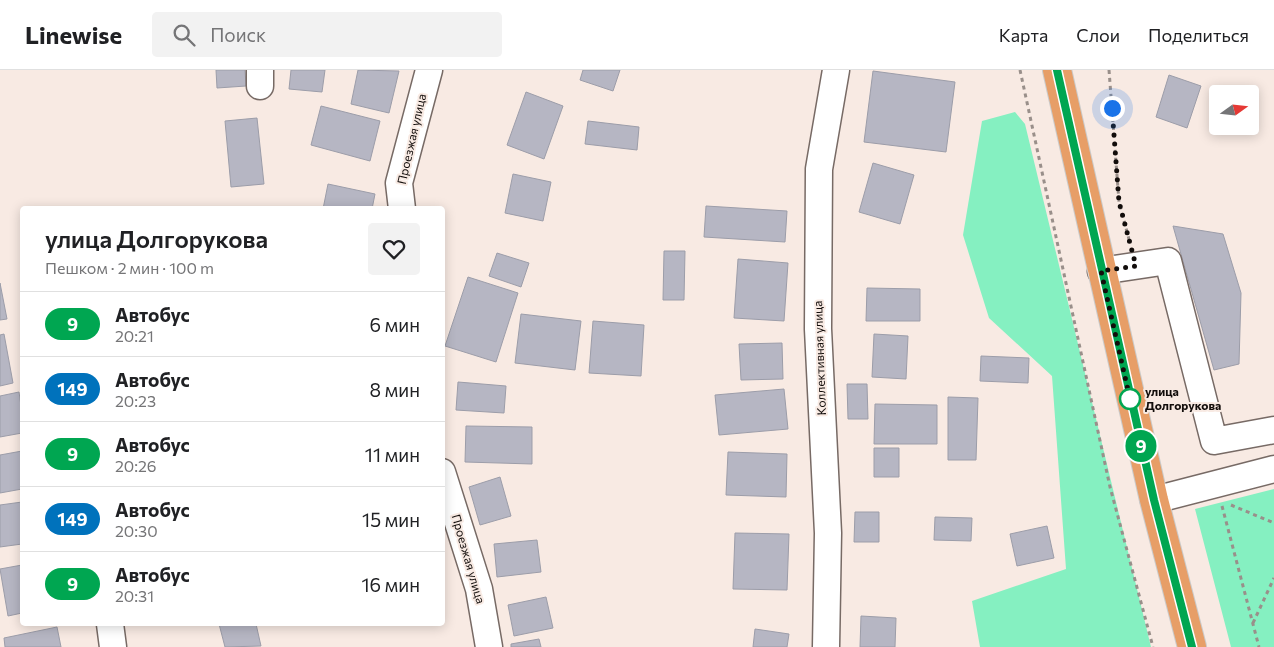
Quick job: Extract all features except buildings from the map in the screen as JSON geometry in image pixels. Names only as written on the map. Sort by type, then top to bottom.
[{"type":"main road","points":[[1057,70],[1154,500],[1192,647]]},
{"type":"street","name":"Проезжая улица","points":[[402,206],[399,183],[429,70]]},
{"type":"street","name":"Коллективная улица","points":[[826,647],[828,533],[818,329],[819,169],[836,70]]},
{"type":"street","points":[[1101,271],[1168,261],[1214,441],[1274,430]]},
{"type":"street","points":[[1154,500],[1219,492],[1274,469]]},
{"type":"street","name":"Проезжая улица","points":[[445,481],[479,589],[489,647]]},
{"type":"street","points":[[110,626],[113,647]]},
{"type":"path","points":[[1020,70],[1110,487],[1153,647]]},
{"type":"path","points":[[1109,70],[1119,202],[1136,266]]},
{"type":"path","points":[[1219,492],[1274,524]]},
{"type":"path","points":[[1219,492],[1259,647]]},
{"type":"path","points":[[1253,623],[1274,578]]},
{"type":"green space","points":[[1015,112],[1025,124],[1151,647],[980,647],[972,601],[1066,569],[1052,376],[989,318],[963,235],[982,121]]},
{"type":"green space","points":[[1274,489],[1274,647],[1231,647],[1195,509]]},
{"type":"bus line","name":"9","points":[[1057,70],[1154,500],[1192,647]]},
{"type":"place","name":"улица Долгорукова","points":[[1130,399]]},
{"type":"route","points":[[1112,108],[1119,202],[1136,266],[1101,271],[1130,399]]}]
